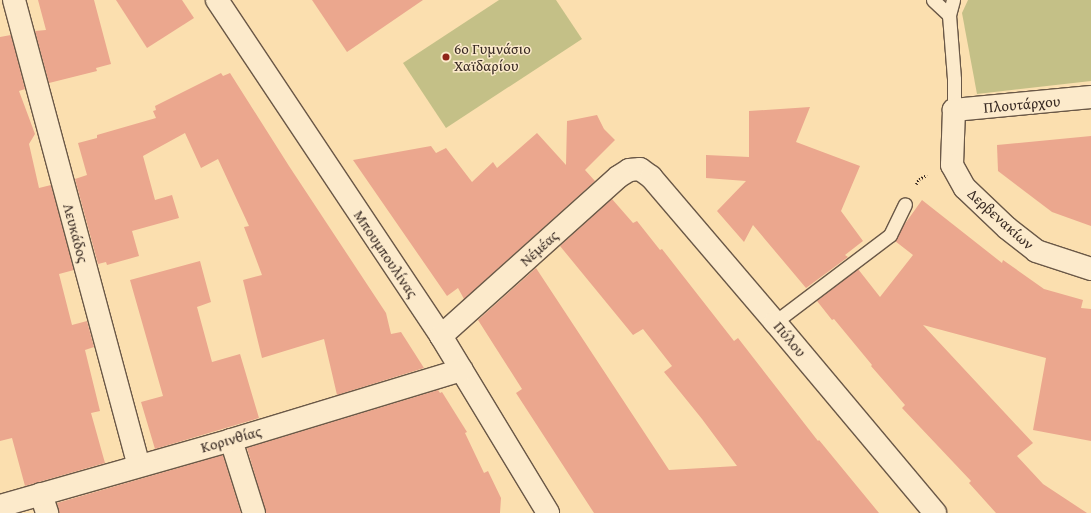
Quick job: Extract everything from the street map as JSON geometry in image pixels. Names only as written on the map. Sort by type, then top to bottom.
[{"type":"street","name":"Λευκάδος","points":[[14,0],[139,465]]},
{"type":"street","name":"Μπουμπουλίνας","points":[[217,0],[441,336],[548,513]]},
{"type":"street","name":"Πλουτάρχου","points":[[954,110],[1091,97]]},
{"type":"street","name":"Δερβενακίων","points":[[954,110],[952,165],[965,188],[1007,228],[1036,251],[1091,269]]},
{"type":"street","name":"Νέμέας","points":[[441,336],[618,177],[629,170],[640,169]]},
{"type":"street","name":"Πύλου","points":[[640,169],[651,177],[935,513]]},
{"type":"street","name":"Κορινθίας","points":[[0,506],[44,504],[139,465],[230,440],[462,370]]},
{"type":"street","points":[[230,440],[254,513]]},
{"type":"lane","points":[[933,0],[949,15]]},
{"type":"lane","points":[[953,0],[949,15],[954,80],[954,110]]},
{"type":"lane","points":[[775,322],[890,235],[905,204]]},
{"type":"shaded area","points":[[499,0],[556,0],[582,39],[446,128],[403,63]]},
{"type":"shaded area","points":[[968,0],[1091,0],[1091,81],[977,94],[962,13]]},
{"type":"building","points":[[38,0],[94,0],[111,64],[96,68],[97,71],[49,83],[35,31],[46,30]]},
{"type":"building","points":[[116,0],[182,0],[194,18],[147,48]]},
{"type":"building","points":[[312,0],[423,0],[347,52]]},
{"type":"building","points":[[11,35],[25,89],[19,91],[35,134],[29,144],[39,188],[51,185],[74,270],[59,274],[72,325],[87,321],[94,347],[85,350],[100,411],[91,413],[105,463],[25,486],[12,438],[0,441],[0,37]]},
{"type":"building","points":[[221,73],[223,76],[230,73],[289,166],[386,313],[391,334],[401,332],[424,368],[337,395],[324,339],[262,358],[243,280],[262,275],[244,227],[249,226],[218,159],[201,168],[185,133],[143,156],[155,200],[172,195],[179,218],[132,231],[139,256],[107,265],[106,262],[98,264],[75,179],[87,175],[78,143],[97,138],[97,135],[156,118],[153,111],[156,110],[155,106]]},
{"type":"building","points":[[810,107],[796,142],[860,166],[841,211],[863,241],[845,255],[848,257],[806,288],[753,225],[744,242],[717,211],[746,181],[706,178],[706,155],[749,157],[749,111]]},
{"type":"building","points":[[597,115],[604,129],[615,140],[585,170],[595,181],[464,299],[458,288],[447,296],[353,160],[431,146],[436,153],[446,148],[472,182],[493,162],[497,168],[537,133],[566,165],[567,121]]},
{"type":"building","points":[[1091,136],[1091,226],[1052,212],[998,171],[997,145]]},
{"type":"building","points":[[612,199],[633,223],[637,221],[660,250],[662,249],[734,341],[738,338],[818,441],[819,440],[879,513],[594,513],[516,393],[522,389],[478,320],[536,268],[669,470],[737,466],[664,372],[672,366],[643,329],[633,335],[560,246]]},
{"type":"building","points":[[922,200],[1002,263],[1003,260],[1044,289],[1083,300],[1081,308],[1091,309],[1091,441],[1033,430],[1046,358],[923,325],[1033,443],[1017,456],[1043,484],[1087,513],[996,513],[969,483],[971,481],[902,408],[905,405],[871,366],[872,365],[834,319],[832,320],[817,301],[858,269],[880,297],[913,255],[895,241],[904,225]]},
{"type":"building","points":[[200,261],[211,302],[197,307],[212,362],[240,354],[259,418],[155,449],[141,402],[163,396],[130,280]]},
{"type":"building","points":[[438,390],[440,393],[442,392],[467,432],[465,433],[484,473],[488,471],[501,498],[500,513],[266,513],[247,448]]},
{"type":"building","points":[[223,455],[241,513],[59,513],[57,503]]},
{"type":"place","name":"6ο Γυμνάσιο Χαϊδαρίου","points":[[446,57]]}]
